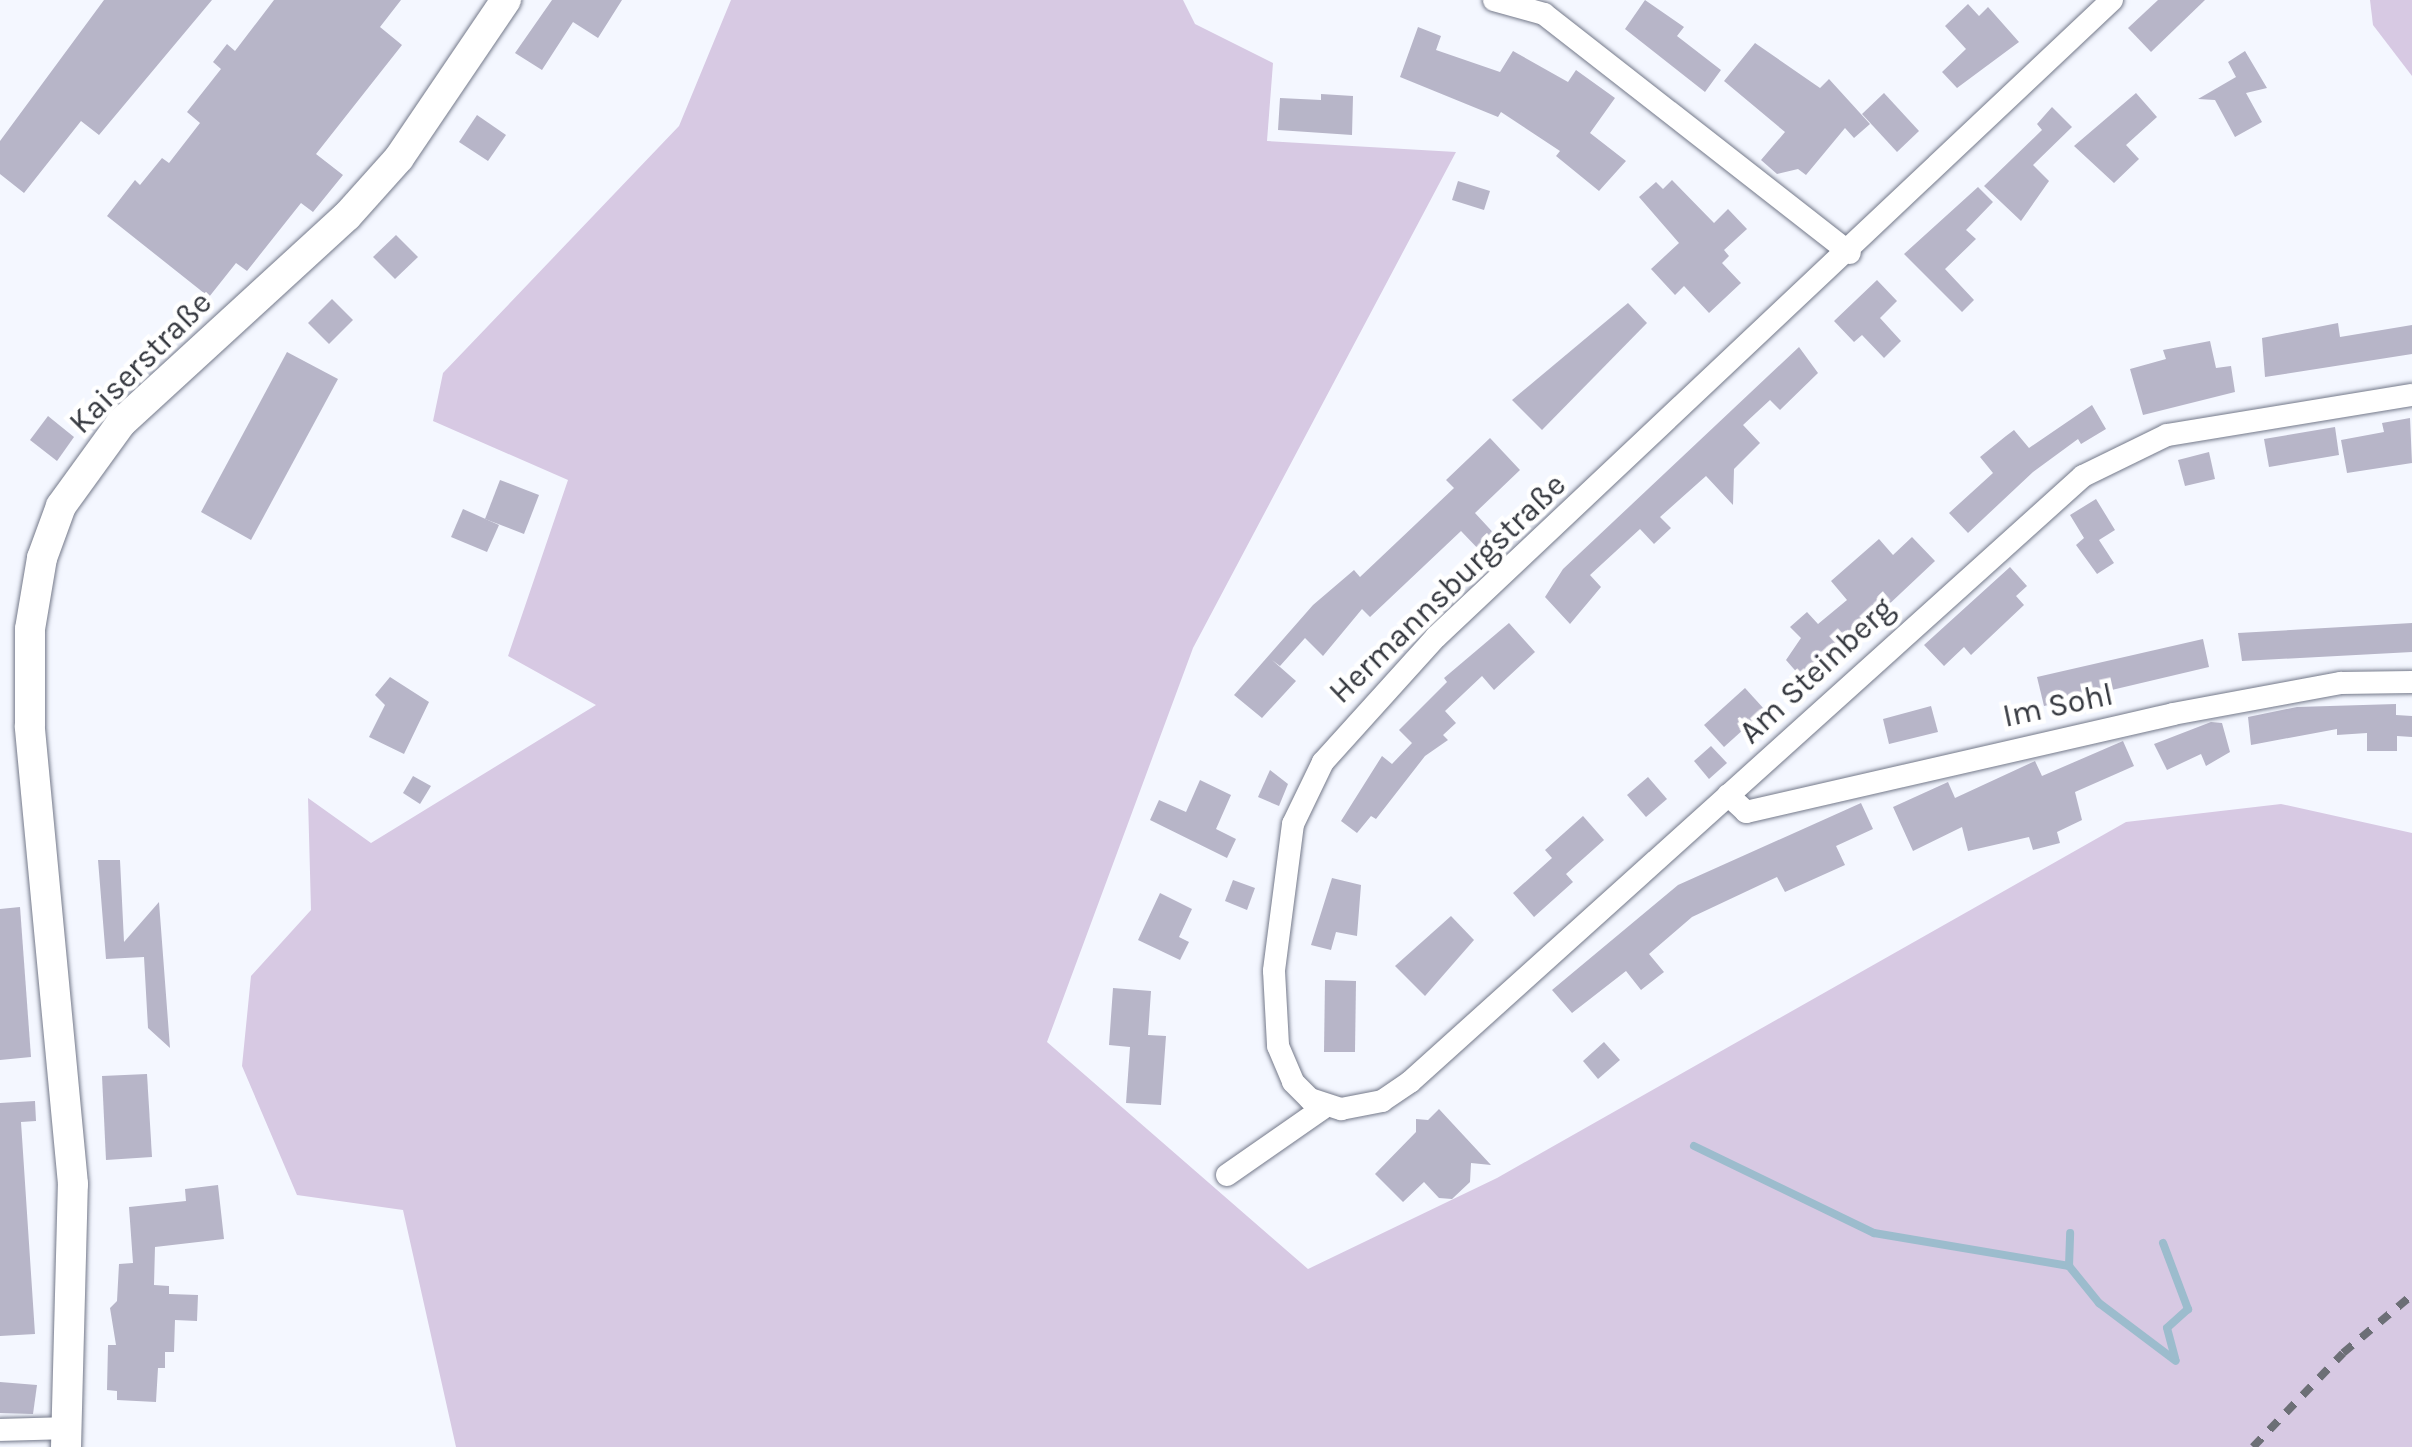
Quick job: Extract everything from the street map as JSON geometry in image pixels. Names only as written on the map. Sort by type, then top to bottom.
[{"type":"street","name":"Kaiserstraße","points":[[67,1438],[73,1184],[42,860],[30,629],[42,558],[61,506],[121,423],[347,216],[399,158],[506,0]]},
{"type":"street","points":[[1494,0],[1544,14],[1850,253]]},
{"type":"street","name":"Hermannsburgstraße","points":[[1325,1107],[1293,1082],[1278,1046],[1274,971],[1294,824],[1323,762],[1436,637],[1850,253],[2112,0]]},
{"type":"street","name":"Am Steinberg","points":[[1325,1107],[1356,1109],[1410,1082],[2083,476],[2168,435],[2412,395]]},
{"type":"street","name":"Im Sohl","points":[[1728,796],[1746,812],[2173,714],[2340,683],[2412,682]]},
{"type":"street","points":[[1228,1176],[1325,1107]]},
{"type":"street","points":[[0,1430],[67,1438]]},
{"type":"shaded area","points":[[731,0],[1183,0],[1195,24],[1273,63],[1267,141],[1456,152],[1193,648],[1047,1042],[1308,1269],[1497,1178],[2126,822],[2281,804],[2412,833],[2412,1447],[456,1447],[403,1210],[297,1195],[242,1066],[251,976],[311,910],[308,798],[371,843],[596,705],[508,656],[568,480],[433,421],[443,373],[679,126]]},
{"type":"shaded area","points":[[2370,0],[2412,0],[2412,76],[2373,25]]},
{"type":"building","points":[[104,0],[212,0],[99,135],[81,121],[24,193],[0,174],[0,141]]},
{"type":"building","points":[[274,0],[401,0],[380,27],[402,45],[316,154],[343,175],[313,212],[301,203],[247,271],[236,263],[209,297],[107,216],[135,180],[140,185],[162,158],[169,163],[200,123],[187,112],[221,69],[213,62],[227,44],[235,51]]},
{"type":"building","points":[[552,0],[622,0],[598,38],[573,22],[542,70],[515,53]]},
{"type":"building","points":[[1645,0],[1684,27],[1677,36],[1721,70],[1705,92],[1625,29]]},
{"type":"building","points":[[2158,0],[2205,0],[2151,52],[2128,28]]},
{"type":"building","points":[[1968,4],[1979,16],[1988,7],[2019,42],[1957,88],[1942,72],[1966,49],[1945,26]]},
{"type":"building","points":[[1418,27],[1441,36],[1436,50],[1500,72],[1513,51],[1568,82],[1576,70],[1615,98],[1590,133],[1626,161],[1599,191],[1556,156],[1560,151],[1501,112],[1498,117],[1400,77]]},
{"type":"building","points":[[1755,43],[1820,88],[1829,79],[1870,124],[1854,138],[1845,128],[1806,175],[1798,169],[1777,174],[1761,160],[1785,132],[1724,81]]},
{"type":"building","points":[[2245,51],[2267,88],[2246,93],[2262,122],[2235,137],[2215,100],[2198,99],[2236,77],[2228,62]]},
{"type":"building","points":[[1884,93],[1919,131],[1897,152],[1862,114]]},
{"type":"building","points":[[2136,93],[2157,117],[2126,145],[2139,159],[2114,183],[2074,146]]},
{"type":"building","points":[[1321,94],[1353,96],[1352,135],[1278,130],[1280,98],[1321,100]]},
{"type":"building","points":[[2052,107],[2072,127],[2033,165],[2049,181],[2021,221],[1984,186],[2042,130],[2037,124]]},
{"type":"building","points":[[477,115],[506,135],[488,161],[459,142]]},
{"type":"building","points":[[1672,180],[1714,223],[1728,209],[1747,229],[1724,250],[1729,256],[1722,263],[1741,283],[1709,313],[1684,286],[1675,295],[1651,269],[1679,243],[1639,197],[1656,182],[1663,189]]},
{"type":"building","points":[[1458,181],[1490,191],[1484,210],[1452,200]]},
{"type":"building","points":[[1978,187],[1993,202],[1966,230],[1976,239],[1945,269],[1974,300],[1962,312],[1904,254]]},
{"type":"building","points":[[396,235],[418,257],[395,279],[373,257]]},
{"type":"building","points":[[1877,280],[1897,301],[1880,318],[1901,341],[1884,358],[1862,335],[1854,342],[1834,321]]},
{"type":"building","points":[[332,299],[353,320],[329,344],[308,323]]},
{"type":"building","points":[[1628,303],[1647,323],[1542,430],[1512,400]]},
{"type":"building","points":[[2338,323],[2340,337],[2412,325],[2412,354],[2265,377],[2262,338]]},
{"type":"building","points":[[2210,341],[2216,368],[2231,366],[2235,392],[2143,415],[2130,369],[2166,359],[2163,350]]},
{"type":"building","points":[[1799,347],[1818,373],[1780,410],[1770,400],[1743,425],[1760,443],[1734,469],[1733,505],[1706,476],[1660,517],[1671,528],[1654,544],[1640,529],[1590,575],[1601,587],[1570,624],[1545,597],[1563,569]]},
{"type":"building","points":[[287,352],[338,379],[251,540],[201,512]]},
{"type":"building","points":[[2092,405],[2106,429],[2081,444],[2078,439],[2033,472],[1968,533],[1949,513],[1993,473],[1980,457],[2006,436],[2014,430],[2029,448]]},
{"type":"building","points":[[48,416],[74,437],[57,461],[30,440]]},
{"type":"building","points":[[2410,418],[2412,463],[2347,473],[2341,440],[2384,432],[2382,423]]},
{"type":"building","points":[[2335,427],[2339,455],[2269,467],[2264,439]]},
{"type":"building","points":[[1490,438],[1520,470],[1475,513],[1500,540],[1484,555],[1461,531],[1370,617],[1362,609],[1323,656],[1305,638],[1280,666],[1272,660],[1296,681],[1262,718],[1234,695],[1313,605],[1354,570],[1360,577],[1454,488],[1446,480]]},
{"type":"building","points":[[2209,452],[2215,479],[2185,486],[2178,460]]},
{"type":"building","points":[[500,480],[539,495],[524,534],[485,519]]},
{"type":"building","points":[[2096,499],[2115,530],[2099,540],[2114,563],[2097,574],[2076,545],[2084,538],[2070,515]]},
{"type":"building","points":[[463,509],[499,525],[487,552],[451,537]]},
{"type":"building","points":[[1912,537],[1935,561],[1851,640],[1858,649],[1840,666],[1828,652],[1800,676],[1786,660],[1801,638],[1790,627],[1807,612],[1818,624],[1847,600],[1831,581],[1879,539],[1893,555]]},
{"type":"building","points":[[2010,567],[2027,586],[2016,596],[2024,605],[1971,655],[1964,647],[1944,666],[1924,645]]},
{"type":"building","points":[[1509,623],[1535,652],[1494,690],[1482,676],[1445,711],[1456,723],[1443,735],[1448,740],[1425,756],[1376,819],[1371,816],[1357,833],[1341,821],[1382,756],[1392,764],[1412,743],[1399,730],[1447,682],[1444,678]]},
{"type":"building","points":[[2412,623],[2412,652],[2242,661],[2238,633]]},
{"type":"building","points":[[2203,639],[2209,667],[2044,706],[2037,677]]},
{"type":"building","points":[[390,677],[429,702],[404,754],[369,737],[385,705],[375,695]]},
{"type":"building","points":[[1745,688],[1765,710],[1724,747],[1704,725]]},
{"type":"building","points":[[2396,704],[2396,715],[2412,716],[2412,737],[2397,736],[2397,751],[2367,751],[2367,733],[2337,735],[2337,729],[2251,745],[2248,717],[2297,707]]},
{"type":"building","points":[[1931,706],[1938,732],[1889,744],[1883,719]]},
{"type":"building","points":[[2211,722],[2222,723],[2230,752],[2206,766],[2201,754],[2167,770],[2154,744]]},
{"type":"building","points":[[2123,741],[2134,766],[2075,792],[2082,820],[2057,832],[2060,843],[2033,850],[2029,837],[1968,851],[1962,827],[1913,851],[1893,807],[1948,782],[1955,798],[2035,761],[2042,776]]},
{"type":"building","points":[[1711,746],[1727,763],[1709,779],[1694,761]]},
{"type":"building","points":[[1270,770],[1288,784],[1279,806],[1258,797]]},
{"type":"building","points":[[413,776],[431,786],[420,804],[403,793]]},
{"type":"building","points":[[1648,777],[1667,799],[1646,817],[1627,795]]},
{"type":"building","points":[[1200,780],[1231,795],[1216,829],[1236,839],[1227,858],[1150,820],[1159,800],[1186,812]]},
{"type":"building","points":[[1861,803],[1873,829],[1836,846],[1845,865],[1785,892],[1777,877],[1692,917],[1649,954],[1664,972],[1641,990],[1626,971],[1572,1013],[1552,990],[1678,885]]},
{"type":"building","points":[[1583,816],[1604,840],[1566,874],[1573,882],[1534,917],[1513,893],[1552,858],[1545,850]]},
{"type":"building","points":[[98,860],[120,860],[124,942],[159,902],[170,1048],[148,1028],[144,957],[106,959]]},
{"type":"building","points":[[1332,878],[1361,885],[1357,936],[1336,932],[1331,950],[1311,945]]},
{"type":"building","points":[[1233,880],[1255,888],[1247,910],[1225,901]]},
{"type":"building","points":[[1160,893],[1192,909],[1179,937],[1189,942],[1180,960],[1138,940]]},
{"type":"building","points":[[20,907],[31,1057],[0,1060],[0,909]]},
{"type":"building","points":[[1451,916],[1474,940],[1425,996],[1395,966]]},
{"type":"building","points":[[1325,980],[1356,981],[1355,1052],[1324,1052]]},
{"type":"building","points":[[1113,988],[1151,991],[1148,1035],[1166,1036],[1161,1105],[1126,1103],[1130,1047],[1109,1045]]},
{"type":"building","points":[[1604,1042],[1620,1060],[1598,1079],[1583,1061]]},
{"type":"building","points":[[147,1074],[152,1157],[106,1160],[102,1076]]},
{"type":"building","points":[[35,1101],[36,1121],[21,1122],[35,1334],[0,1336],[0,1103]]},
{"type":"building","points":[[1439,1109],[1491,1165],[1471,1163],[1470,1182],[1452,1199],[1439,1198],[1424,1182],[1403,1202],[1375,1174],[1416,1132],[1416,1119],[1428,1120]]},
{"type":"building","points":[[218,1185],[224,1239],[155,1247],[154,1285],[169,1286],[169,1294],[198,1295],[197,1321],[175,1320],[174,1352],[165,1352],[165,1368],[158,1368],[156,1402],[117,1400],[117,1391],[107,1390],[108,1345],[116,1345],[110,1308],[117,1301],[119,1264],[133,1263],[129,1207],[186,1201],[185,1189]]},
{"type":"building","points":[[0,1382],[37,1385],[33,1414],[0,1413]]},
{"type":"waterway","points":[[1694,1146],[1874,1233],[2069,1266],[2099,1303],[2176,1361]]},
{"type":"waterway","points":[[2069,1266],[2070,1233]]},
{"type":"waterway","points":[[2163,1243],[2188,1309],[2167,1328],[2175,1358]]},
{"type":"railway","points":[[2253,1447],[2343,1353],[2412,1295]]}]
